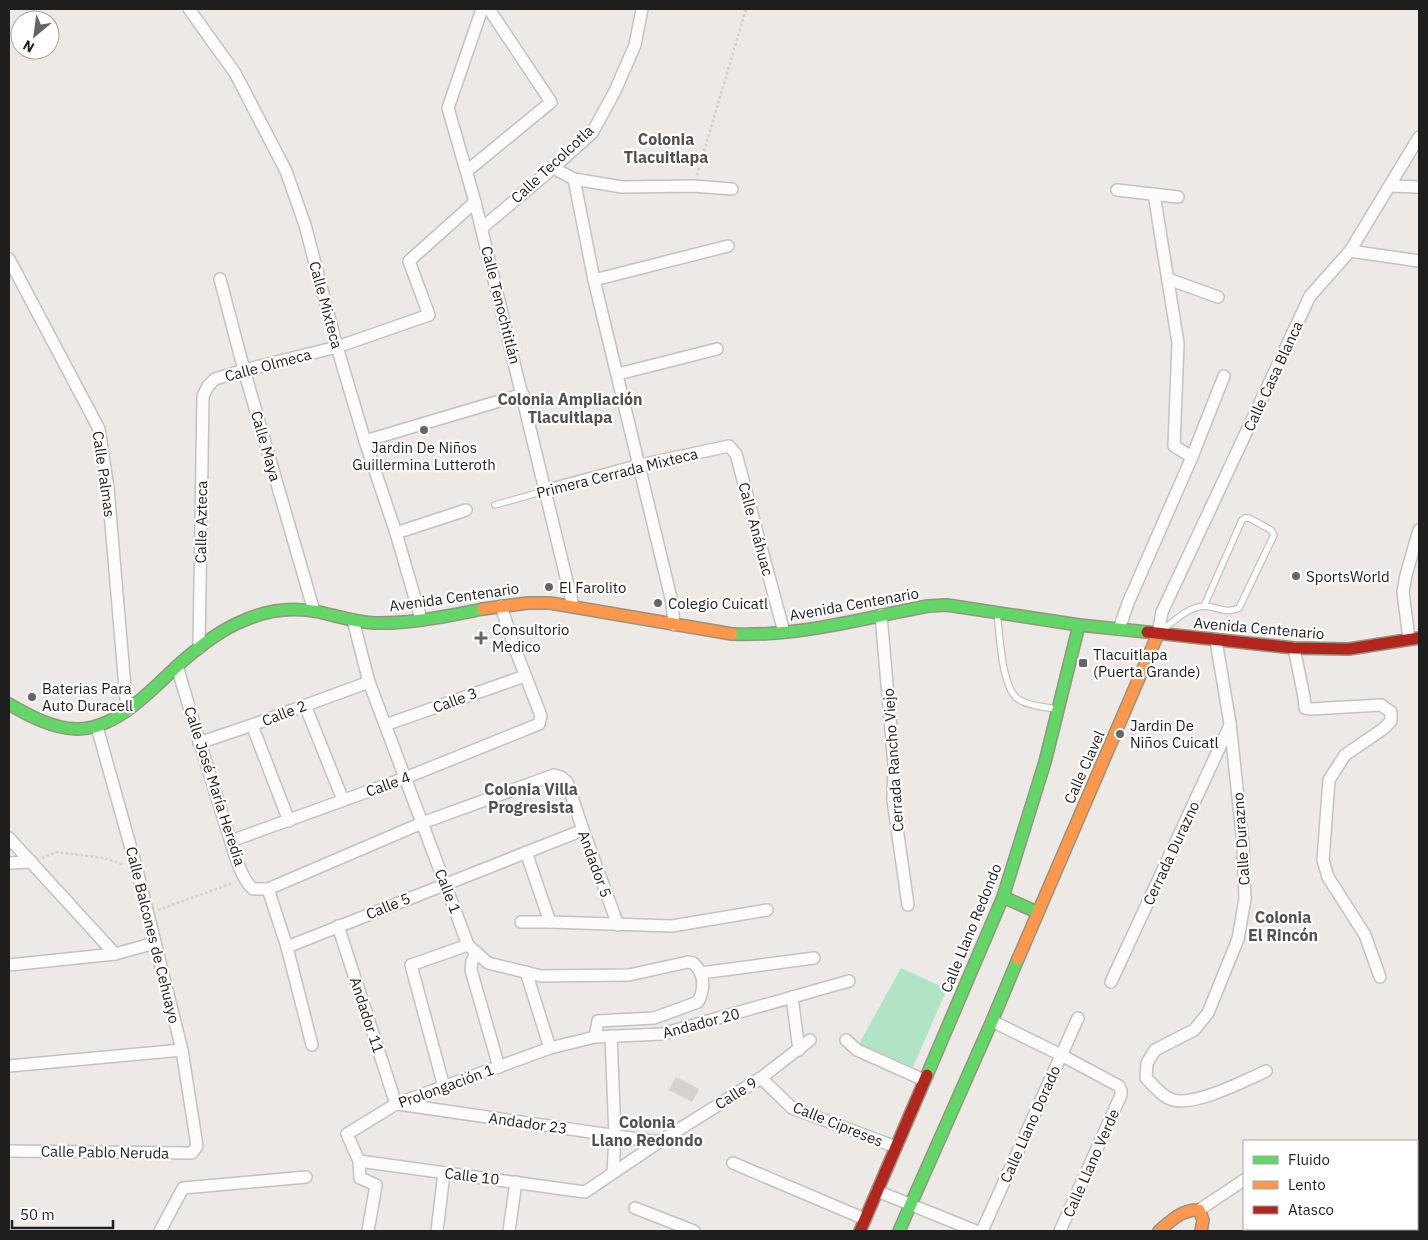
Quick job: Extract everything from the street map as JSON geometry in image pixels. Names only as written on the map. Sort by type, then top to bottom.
[{"type":"main road","name":"Avenida Centenario","points":[[9,704],[29,716],[57,726],[97,727],[127,710],[199,648],[234,624],[248,618],[298,608],[373,623],[421,619],[526,602],[573,606],[722,633],[742,634],[810,629],[928,606],[946,606],[1079,625],[1294,648],[1349,649],[1414,638]]},
{"type":"main road","name":"Calle Llano Redondo","points":[[860,1231],[1003,897],[1046,762],[1079,625]]},
{"type":"main road","name":"Calle Clavel","points":[[1037,912],[1158,634]]},
{"type":"main road","points":[[899,1231],[992,1021],[1037,912],[1003,897]]},
{"type":"main road","points":[[1159,1231],[1184,1211],[1192,1209],[1199,1210],[1202,1214],[1203,1224],[1201,1231]]},
{"type":"street","name":"Calle Mixteca","points":[[189,9],[235,74],[286,171],[305,225],[337,347],[421,619]]},
{"type":"street","name":"Calle Tenochtitlán","points":[[482,9],[448,108],[482,228],[573,606]]},
{"type":"street","points":[[467,172],[551,102],[489,9]]},
{"type":"street","name":"Calle Tecolcotla","points":[[482,228],[592,132],[615,91],[636,44],[642,9]]},
{"type":"street","name":"Calle Casa Blanca","points":[[1158,634],[1162,612],[1310,296],[1350,251],[1419,137]]},
{"type":"street","points":[[553,168],[574,179],[622,187],[693,186],[732,189]]},
{"type":"street","points":[[574,179],[594,280],[672,602],[674,625]]},
{"type":"street","points":[[1390,186],[1419,188]]},
{"type":"street","points":[[1117,190],[1178,197]]},
{"type":"street","points":[[1154,194],[1178,343],[1174,446],[1192,457]]},
{"type":"street","name":"Calle Olmeca","points":[[203,396],[208,386],[215,379],[337,347],[429,315],[409,261],[475,202]]},
{"type":"street","points":[[594,280],[728,246]]},
{"type":"street","points":[[1350,251],[1419,261]]},
{"type":"street","name":"Calle Palmas","points":[[9,259],[99,429],[108,488],[127,710]]},
{"type":"street","name":"Calle Maya","points":[[220,279],[244,370],[314,611]]},
{"type":"street","points":[[1168,279],[1218,297]]},
{"type":"street","points":[[618,374],[717,349]]},
{"type":"street","points":[[1119,629],[1128,603],[1192,457],[1224,376]]},
{"type":"street","points":[[365,441],[523,394]]},
{"type":"street","name":"Calle Azteca","points":[[199,648],[203,396]]},
{"type":"street","name":"Primera Cerrada Mixteca","points":[[544,491],[640,465],[723,446],[728,446],[736,454]]},
{"type":"street","name":"Calle Anáhuac","points":[[736,454],[784,632]]},
{"type":"street","points":[[396,533],[466,510]]},
{"type":"street","points":[[1414,638],[1403,592],[1419,530]]},
{"type":"street","points":[[501,606],[525,676]]},
{"type":"street","name":"Cerrada Rancho Viejo","points":[[881,615],[894,765],[893,800],[908,904]]},
{"type":"street","name":"Calle 1","points":[[353,620],[369,682],[445,883],[472,948]]},
{"type":"street","name":"Calle Durazno","points":[[1216,641],[1230,723],[1244,852],[1245,899],[1238,938],[1208,1013],[1194,1030],[1156,1050],[1147,1063],[1146,1078],[1158,1092],[1172,1100],[1186,1101],[1202,1098],[1266,1071]]},
{"type":"street","points":[[1294,648],[1305,708],[1381,704],[1391,712],[1391,721],[1383,729],[1345,755],[1329,780],[1323,860],[1328,877],[1365,935],[1380,977]]},
{"type":"street","name":"Calle José María Heredia","points":[[177,666],[199,742],[244,878],[253,889],[268,889]]},
{"type":"street","name":"Calle 4","points":[[231,841],[405,778],[539,724],[541,720],[525,676]]},
{"type":"street","name":"Calle 3","points":[[385,725],[525,676]]},
{"type":"street","name":"Calle 2","points":[[199,742],[252,726],[369,682]]},
{"type":"street","points":[[305,705],[343,800]]},
{"type":"street","name":"Cerrada Durazno","points":[[1111,982],[1230,723]]},
{"type":"street","points":[[252,726],[289,821]]},
{"type":"street","name":"Calle Balcones de Cehuayo","points":[[97,727],[137,870],[182,1050],[197,1146]]},
{"type":"street","name":"Andador 5","points":[[422,823],[554,775],[561,777],[567,782],[582,830],[618,925]]},
{"type":"street","points":[[312,1045],[287,947],[268,889],[422,823]]},
{"type":"street","name":"Calle 5","points":[[287,947],[582,830]]},
{"type":"street","points":[[9,838],[115,954]]},
{"type":"street","points":[[526,852],[550,922]]},
{"type":"street","points":[[9,863],[32,862]]},
{"type":"street","points":[[520,922],[672,926],[767,910]]},
{"type":"street","name":"Andador 11","points":[[338,926],[396,1104]]},
{"type":"street","points":[[9,965],[115,954],[155,943]]},
{"type":"street","points":[[444,1087],[412,965],[472,948]]},
{"type":"street","points":[[472,948],[488,963],[541,976],[629,974],[688,962],[693,963],[701,973],[703,988],[698,1002],[654,1018],[598,1021],[595,1037]]},
{"type":"street","points":[[472,948],[471,970],[499,1067]]},
{"type":"street","points":[[701,973],[814,958]]},
{"type":"street","points":[[526,972],[550,1048]]},
{"type":"street","name":"Andador 20","points":[[550,1048],[595,1037],[662,1034],[849,980]]},
{"type":"street","points":[[792,997],[799,1050]]},
{"type":"street","name":"Calle Llano Dorado","points":[[982,1231],[1078,1018]]},
{"type":"street","points":[[992,1021],[1061,1055]]},
{"type":"street","points":[[611,1036],[615,1136],[612,1173]]},
{"type":"street","name":"Calle 9","points":[[585,1192],[659,1142],[761,1078],[810,1040]]},
{"type":"street","points":[[846,1040],[857,1050],[924,1080]]},
{"type":"street","name":"Prolongación 1","points":[[359,1161],[347,1134],[396,1104],[550,1048]]},
{"type":"street","points":[[9,1066],[182,1050]]},
{"type":"street","name":"Calle Llano Verde","points":[[1060,1231],[1121,1095],[1119,1086],[1061,1055]]},
{"type":"street","name":"Calle Cipreses","points":[[761,1078],[792,1108],[896,1147]]},
{"type":"street","name":"Andador 23","points":[[396,1104],[659,1142]]},
{"type":"street","name":"Calle Pablo Neruda","points":[[9,1151],[192,1153],[197,1146]]},
{"type":"street","points":[[359,1161],[360,1178],[376,1185],[369,1231]]},
{"type":"street","name":"Calle 10","points":[[359,1161],[585,1192]]},
{"type":"street","points":[[733,1163],[865,1219]]},
{"type":"street","points":[[437,1231],[444,1173]]},
{"type":"street","points":[[160,1231],[183,1188],[306,1177]]},
{"type":"street","points":[[1199,1210],[1243,1181]]},
{"type":"street","points":[[509,1231],[516,1182]]},
{"type":"street","points":[[877,1191],[976,1231]]},
{"type":"street","points":[[635,1208],[694,1231]]},
{"type":"lane","name":"Primera Cerrada Mixteca","points":[[495,505],[544,491]]},
{"type":"lane","points":[[1158,634],[1187,612],[1204,606],[1231,612],[1239,608],[1274,535],[1271,530],[1249,518],[1242,520],[1204,606]]},
{"type":"lane","points":[[997,612],[1006,682],[1012,693],[1020,700],[1058,710]]},
{"type":"path","points":[[693,186],[746,9]]},
{"type":"path","points":[[32,862],[56,852],[104,858],[137,870]]},
{"type":"path","points":[[148,914],[244,878]]},
{"type":"green space","points":[[901,968],[947,989],[913,1067],[859,1044]]},
{"type":"building","points":[[676,1077],[699,1089],[692,1102],[669,1090]]},
{"type":"traffic: fast","points":[[732,634],[781,633],[806,630],[928,606],[947,605],[1079,625],[1147,632]]},
{"type":"traffic: fast","points":[[9,704],[50,724],[76,729],[92,727],[107,722],[135,704],[185,659],[213,637],[228,628],[263,614],[281,610],[300,610],[360,621],[388,623],[429,619],[483,609]]},
{"type":"traffic: fast","points":[[927,1075],[1003,897],[1045,762],[1079,625]]},
{"type":"traffic: fast","points":[[1003,897],[1037,912]]},
{"type":"traffic: fast","points":[[899,1231],[1018,959]]},
{"type":"traffic: slow","points":[[483,609],[528,603],[550,603],[732,634]]},
{"type":"traffic: slow","points":[[1018,959],[1158,634]]},
{"type":"traffic: slow","points":[[1159,1231],[1172,1220],[1187,1211],[1193,1210],[1199,1210],[1203,1220],[1201,1231]]},
{"type":"traffic: jam","points":[[1147,632],[1294,648],[1349,649],[1419,638]]},
{"type":"traffic: jam","points":[[860,1231],[927,1075]]},
{"type":"place","name":"Jardin De Niños Guillermina Lutteroth","points":[[424,430]]},
{"type":"place","name":"SportsWorld","points":[[1296,576]]},
{"type":"place","name":"El Farolito","points":[[549,587]]},
{"type":"place","name":"Colegio Cuicatl","points":[[658,603]]},
{"type":"place","name":"Consultorio Medico","points":[[481,638]]},
{"type":"place","name":"Tlacuitlapa (Puerta Grande)","points":[[1083,663]]},
{"type":"place","name":"Baterias Para Auto Duracell","points":[[32,697]]},
{"type":"place","name":"Jardin De Niños Cuicatl","points":[[1120,734]]},
{"type":"district","name":"Colonia Tlacuitlapa","points":[[666,148]]},
{"type":"district","name":"Colonia Ampliación Tlacuitlapa","points":[[570,408]]},
{"type":"district","name":"Colonia Villa Progresista","points":[[531,798]]},
{"type":"district","name":"Colonia El Rincón","points":[[1283,926]]},
{"type":"district","name":"Colonia Llano Redondo","points":[[647,1131]]}]
